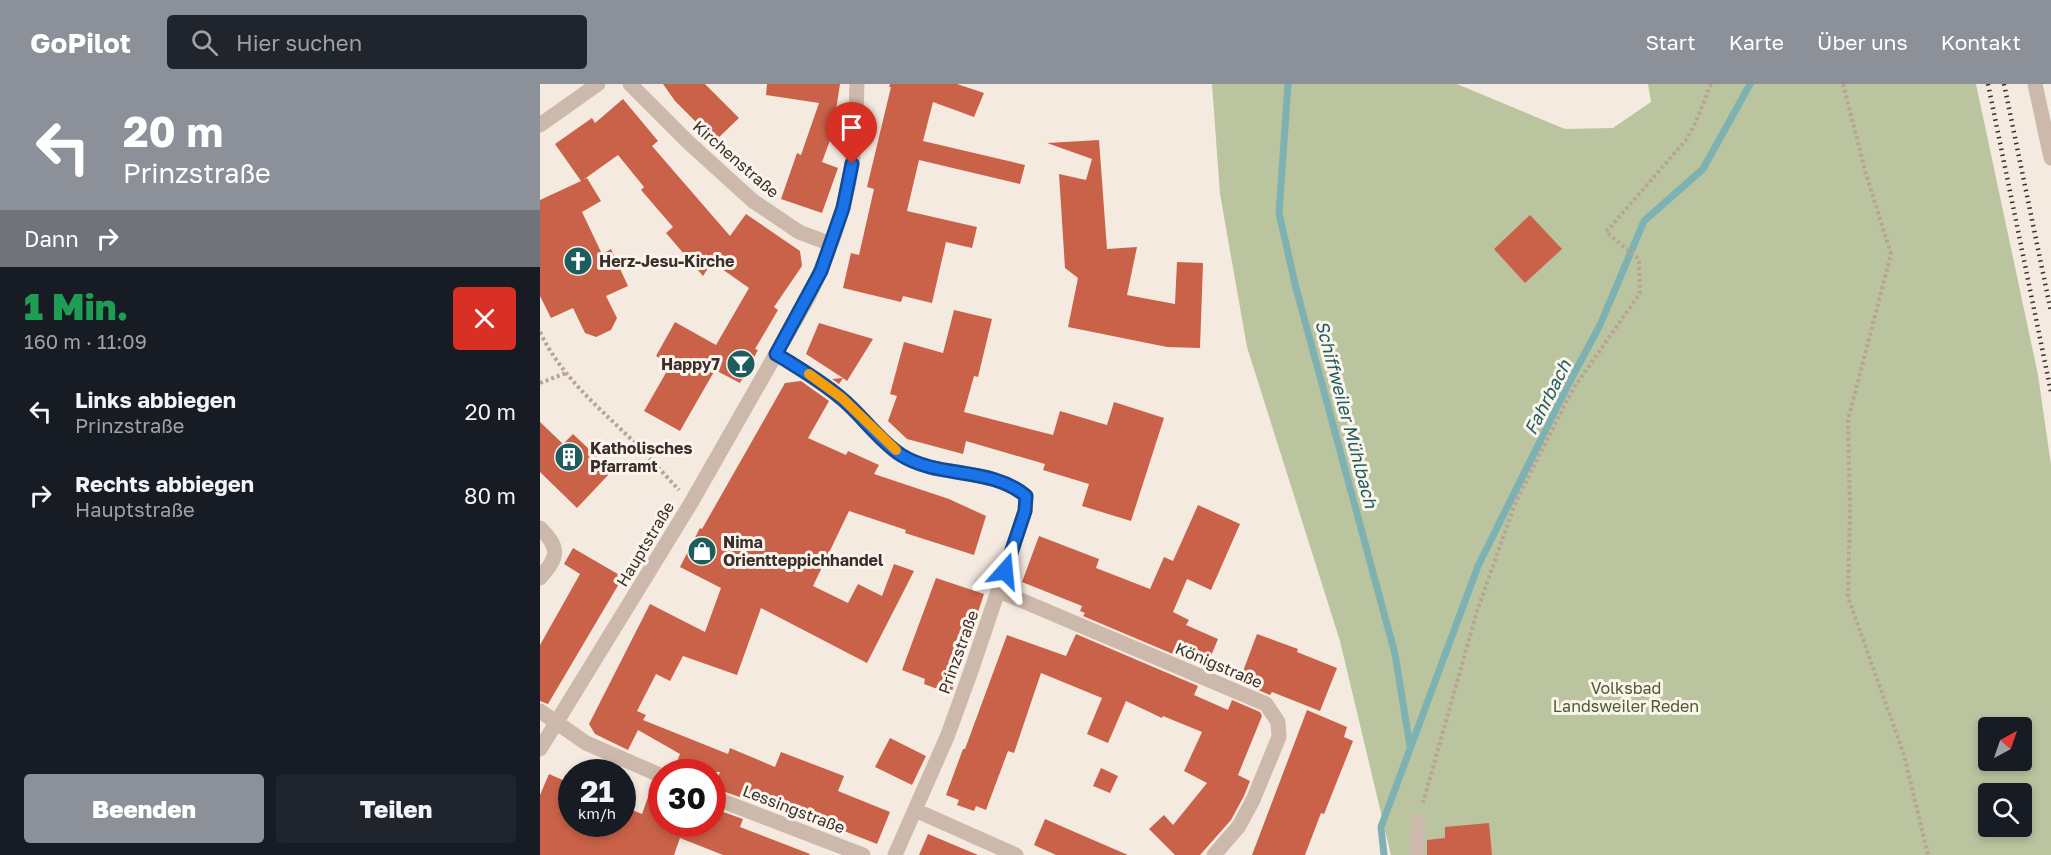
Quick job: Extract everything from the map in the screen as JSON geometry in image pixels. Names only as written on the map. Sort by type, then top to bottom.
[{"type":"street","points":[[540,125],[598,84]]},
{"type":"street","name":"Kirchenstraße","points":[[630,84],[688,142],[753,201],[799,232],[831,244]]},
{"type":"street","name":"Hauptstraße","points":[[540,749],[691,503],[809,296],[843,208],[852,164],[857,84]]},
{"type":"street","points":[[2035,84],[2051,158]]},
{"type":"street","name":"Prinzstraße","points":[[776,354],[842,398],[902,455],[921,464],[998,479],[1015,486],[1026,496],[1025,511],[999,591],[947,737],[895,855]]},
{"type":"street","points":[[540,528],[552,540],[555,549],[554,560],[540,578]]},
{"type":"street","name":"Königstraße","points":[[999,591],[1266,704],[1278,722],[1280,737],[1253,800],[1239,826],[1214,855]]},
{"type":"street","points":[[540,711],[586,743],[648,770]]},
{"type":"street","name":"Lessingstraße","points":[[726,802],[863,855]]},
{"type":"street","points":[[915,810],[1016,855]]},
{"type":"street","points":[[1417,855],[1418,821]]},
{"type":"path","points":[[1418,821],[1477,610],[1516,501],[1573,389],[1640,292],[1639,259],[1606,232],[1686,140],[1711,84]]},
{"type":"path","points":[[1843,84],[1866,174],[1891,254],[1848,420],[1850,511],[1848,597],[1904,755],[1929,855]]},
{"type":"path","points":[[540,332],[557,362],[591,402],[633,441],[691,503]]},
{"type":"path","points":[[540,383],[566,373]]},
{"type":"green space","name":"Volksbad Landsweiler Reden","points":[[1212,84],[1457,84],[1565,129],[1613,128],[1651,102],[1648,84],[1976,84],[2038,375],[2051,465],[2051,855],[1391,855],[1340,641],[1247,347],[1220,194]]},
{"type":"building","points":[[663,84],[705,84],[739,118],[715,141],[675,101]]},
{"type":"building","points":[[767,84],[840,84],[834,123],[836,124],[822,162],[838,168],[822,213],[781,199],[797,153],[801,155],[819,103],[766,95]]},
{"type":"building","points":[[890,84],[957,84],[984,93],[974,117],[933,102],[923,141],[1025,165],[1020,184],[919,160],[907,211],[977,227],[972,248],[946,242],[932,303],[903,296],[901,302],[843,288],[851,253],[859,255],[874,189],[867,187]]},
{"type":"building","points":[[623,99],[658,141],[652,146],[730,236],[746,214],[800,251],[802,266],[774,307],[778,310],[755,349],[758,350],[740,383],[715,370],[680,431],[644,411],[671,364],[656,356],[675,322],[716,345],[749,288],[712,262],[703,276],[666,233],[673,227],[641,190],[644,187],[618,155],[583,180],[587,178],[601,201],[582,212],[602,254],[611,249],[628,286],[606,296],[617,318],[611,330],[596,337],[585,333],[573,308],[551,318],[540,296],[540,200],[581,181],[555,144],[592,118],[595,123]]},
{"type":"building","points":[[1099,140],[1107,249],[1137,247],[1127,295],[1175,304],[1177,262],[1203,263],[1200,348],[1167,347],[1068,327],[1078,278],[1065,268],[1059,174],[1086,180],[1092,159],[1047,143]]},
{"type":"building","points":[[1530,215],[1562,249],[1525,283],[1494,249]]},
{"type":"building","points":[[954,310],[992,319],[978,377],[974,376],[964,412],[1053,435],[1060,411],[1107,425],[1114,402],[1164,418],[1131,521],[1082,506],[1089,484],[1043,470],[1045,464],[966,441],[963,454],[907,439],[888,421],[897,396],[890,394],[904,342],[943,353]]},
{"type":"building","points":[[819,323],[873,339],[847,381],[806,354]]},
{"type":"building","points":[[843,378],[839,384],[832,379]]},
{"type":"building","points":[[801,381],[829,401],[808,438],[846,455],[848,451],[879,465],[874,474],[949,499],[986,516],[974,555],[905,533],[906,530],[849,511],[813,586],[848,603],[858,584],[882,596],[894,564],[914,571],[867,663],[761,608],[737,675],[683,656],[670,681],[656,674],[637,711],[646,715],[643,720],[728,754],[730,748],[775,767],[781,752],[844,776],[838,791],[890,812],[877,844],[753,795],[751,801],[726,792],[726,759],[678,759],[680,754],[638,730],[628,750],[595,734],[589,724],[650,604],[705,632],[721,588],[680,567],[700,528],[702,529],[785,383]]},
{"type":"building","name":"Katholisches Pfarramt","points":[[540,422],[563,444],[573,434],[612,471],[577,508],[540,472]]},
{"type":"building","points":[[1198,505],[1240,524],[1211,590],[1187,579],[1173,612],[1189,620],[1186,625],[1218,639],[1206,668],[1083,616],[1085,613],[1080,611],[1082,606],[1022,582],[1039,536],[1099,559],[1096,568],[1150,589],[1164,557],[1173,561]]},
{"type":"building","points":[[573,548],[623,577],[548,704],[540,701],[540,645],[580,574],[564,564]]},
{"type":"building","points":[[936,578],[984,594],[951,694],[924,684],[925,679],[902,670]]},
{"type":"building","points":[[1076,634],[1198,686],[1194,695],[1228,710],[1232,700],[1260,712],[1262,716],[1238,775],[1250,781],[1244,796],[1231,820],[1200,855],[1175,855],[1149,829],[1164,815],[1173,825],[1207,783],[1184,771],[1202,732],[1163,716],[1162,718],[1126,701],[1108,743],[1087,734],[1102,698],[1041,673],[1014,753],[1008,751],[986,810],[976,806],[974,811],[957,805],[959,800],[946,795],[1007,635],[1066,656]]},
{"type":"building","points":[[1257,634],[1298,649],[1297,652],[1337,668],[1320,711],[1239,682]]},
{"type":"building","points":[[1307,710],[1347,727],[1344,737],[1353,741],[1305,855],[1252,855]]},
{"type":"building","points":[[890,738],[926,756],[912,785],[875,767]]},
{"type":"building","points":[[1101,768],[1118,776],[1110,793],[1093,786]]},
{"type":"building","points":[[549,774],[558,778],[558,837],[636,837],[636,812],[642,814],[648,797],[648,837],[726,837],[726,813],[743,819],[740,827],[810,854],[723,855],[680,838],[674,855],[540,855],[540,795]]},
{"type":"building","points":[[1045,819],[1128,855],[1056,855],[1034,845]]},
{"type":"building","points":[[1489,823],[1492,855],[1427,855],[1427,840],[1445,838],[1445,827]]},
{"type":"building","points":[[928,834],[978,855],[919,855]]},
{"type":"waterway","name":"Schiffweiler Mühlbach","points":[[1288,84],[1279,213],[1296,288],[1395,654],[1410,746]]},
{"type":"waterway","name":"Fahrbach","points":[[1384,855],[1381,827],[1478,566],[1600,325],[1644,221],[1703,169],[1750,84]]},
{"type":"railway","points":[[1988,84],[2051,392]]},
{"type":"railway","points":[[2004,84],[2051,312]]},
{"type":"slow traffic","points":[[809,374],[842,398],[896,450]]},
{"type":"place","name":"Herz-Jesu-Kirche","points":[[578,261]]},
{"type":"place","name":"Happy7","points":[[741,364]]},
{"type":"place","name":"Katholisches Pfarramt","points":[[569,457]]},
{"type":"place","name":"Nima Orientteppichhandel","points":[[702,551]]},
{"type":"route","points":[[852,164],[843,208],[821,271],[776,354],[842,398],[902,455],[921,464],[998,479],[1015,486],[1026,496],[1025,511],[1005,571]]}]
